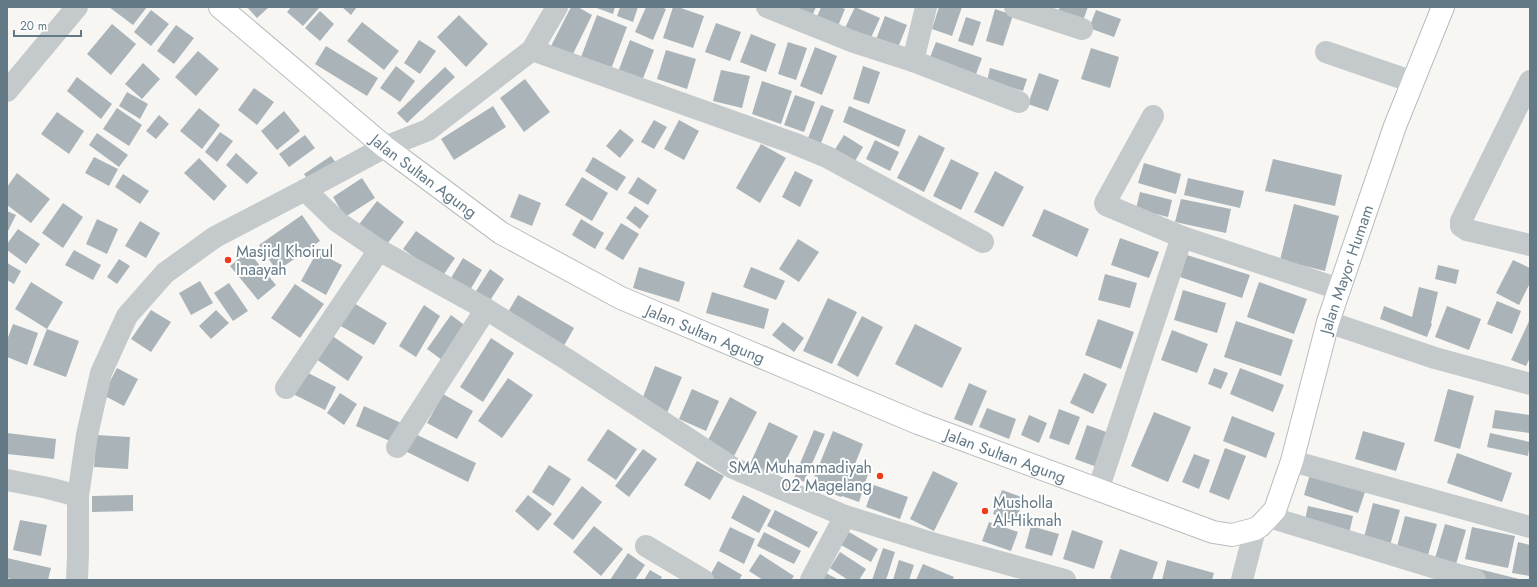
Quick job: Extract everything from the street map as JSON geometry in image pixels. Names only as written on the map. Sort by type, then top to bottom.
[{"type":"main road","name":"Jalan Sultan Agung","points":[[220,7],[385,147],[501,233],[621,298],[918,424],[1213,532],[1232,535],[1262,523]]},
{"type":"main road","name":"Jalan Mayor Humam","points":[[1262,523],[1275,510],[1292,461],[1328,322],[1339,289],[1395,126],[1443,7]]},
{"type":"street","points":[[7,91],[77,7]]},
{"type":"street","points":[[77,580],[78,496],[87,434],[101,373],[127,316],[165,273],[215,237],[385,147],[428,130],[532,50],[557,7]]},
{"type":"street","points":[[766,7],[854,42],[913,61],[1018,102]]},
{"type":"street","points":[[913,61],[926,7]]},
{"type":"street","points":[[1015,7],[1082,29]]},
{"type":"street","points":[[532,50],[793,143],[827,157],[983,242]]},
{"type":"street","points":[[1326,52],[1413,82]]},
{"type":"street","points":[[1530,81],[1461,221],[1461,226],[1467,230],[1530,245]]},
{"type":"street","points":[[1152,116],[1105,203],[1108,207],[1182,237],[1339,289]]},
{"type":"street","points":[[305,190],[338,222],[379,250],[486,309],[568,360],[733,468],[845,516],[936,544],[1065,580]]},
{"type":"street","points":[[1098,490],[1182,237]]},
{"type":"street","points":[[286,388],[379,250]]},
{"type":"street","points":[[397,447],[486,309]]},
{"type":"street","points":[[1328,322],[1435,358],[1530,384]]},
{"type":"street","points":[[1292,461],[1530,527]]},
{"type":"street","points":[[7,480],[48,488],[78,496]]},
{"type":"street","points":[[811,580],[845,516]]},
{"type":"street","points":[[1242,580],[1262,523],[1475,580]]},
{"type":"street","points":[[646,546],[703,580]]},
{"type":"building","points":[[109,7],[147,7],[133,25]]},
{"type":"building","points":[[247,7],[269,7],[257,18]]},
{"type":"building","points":[[291,7],[320,7],[303,26],[287,12]]},
{"type":"building","points":[[342,7],[357,7],[351,15]]},
{"type":"building","points":[[571,7],[578,7],[592,15],[571,58],[550,48]]},
{"type":"building","points":[[594,7],[615,7],[613,14]]},
{"type":"building","points":[[620,7],[638,7],[633,22],[617,16]]},
{"type":"building","points":[[646,7],[661,7],[666,9],[653,40],[635,32]]},
{"type":"building","points":[[673,7],[678,7],[704,16],[693,48],[663,38]]},
{"type":"building","points":[[794,7],[816,7],[810,21]]},
{"type":"building","points":[[821,7],[840,7],[845,9],[836,31],[815,22]]},
{"type":"building","points":[[855,7],[880,18],[869,42],[844,30]]},
{"type":"building","points":[[939,7],[962,7],[952,36],[932,29]]},
{"type":"building","points":[[1060,7],[1088,7],[1081,26],[1056,16]]},
{"type":"building","points":[[995,9],[1013,15],[1003,46],[986,41]]},
{"type":"building","points":[[151,10],[169,24],[151,46],[134,32]]},
{"type":"building","points":[[1096,10],[1121,19],[1114,37],[1089,28]]},
{"type":"building","points":[[320,11],[334,24],[320,41],[305,28]]},
{"type":"building","points":[[459,15],[488,44],[466,67],[437,37]]},
{"type":"building","points":[[597,15],[627,27],[611,69],[581,57]]},
{"type":"building","points":[[885,16],[907,25],[897,50],[875,42]]},
{"type":"building","points":[[966,17],[981,22],[973,46],[958,41]]},
{"type":"building","points":[[362,22],[399,51],[384,70],[347,41]]},
{"type":"building","points":[[716,23],[741,32],[730,61],[705,52]]},
{"type":"building","points":[[112,24],[136,44],[111,75],[87,54]]},
{"type":"building","points":[[176,25],[194,38],[174,64],[157,51]]},
{"type":"building","points":[[751,34],[776,44],[766,72],[740,62]]},
{"type":"building","points":[[419,40],[436,51],[420,74],[404,63]]},
{"type":"building","points":[[630,40],[654,50],[642,81],[618,72]]},
{"type":"building","points":[[788,42],[807,48],[796,80],[778,74]]},
{"type":"building","points":[[936,42],[982,58],[975,77],[929,60]]},
{"type":"building","points":[[326,46],[378,78],[367,96],[315,64]]},
{"type":"building","points":[[815,47],[837,56],[822,95],[800,86]]},
{"type":"building","points":[[1091,48],[1119,57],[1110,88],[1081,79]]},
{"type":"building","points":[[666,50],[696,59],[687,89],[657,79]]},
{"type":"building","points":[[198,51],[219,69],[196,96],[175,77]]},
{"type":"building","points":[[143,63],[160,79],[142,99],[125,84]]},
{"type":"building","points":[[396,66],[415,81],[400,102],[380,88]]},
{"type":"building","points":[[863,66],[880,72],[869,104],[853,99]]},
{"type":"building","points":[[445,67],[455,77],[407,123],[397,113]]},
{"type":"building","points":[[990,68],[1027,79],[1023,91],[987,81]]},
{"type":"building","points":[[721,70],[750,76],[742,108],[713,101]]},
{"type":"building","points":[[1039,73],[1059,80],[1048,111],[1028,104]]},
{"type":"building","points":[[77,77],[112,104],[101,119],[67,91]]},
{"type":"building","points":[[525,79],[550,112],[524,132],[500,98]]},
{"type":"building","points":[[762,81],[792,91],[781,124],[752,114]]},
{"type":"building","points":[[254,88],[274,102],[257,125],[238,110]]},
{"type":"building","points":[[127,92],[148,104],[140,119],[119,106]]},
{"type":"building","points":[[795,95],[815,102],[804,132],[784,125]]},
{"type":"building","points":[[821,105],[834,110],[821,143],[808,138]]},
{"type":"building","points":[[493,106],[506,127],[454,160],[441,139]]},
{"type":"building","points":[[849,106],[906,130],[899,147],[843,122]]},
{"type":"building","points":[[117,108],[142,125],[129,146],[103,129]]},
{"type":"building","points":[[199,108],[220,125],[202,149],[180,131]]},
{"type":"building","points":[[284,111],[300,131],[277,150],[261,131]]},
{"type":"building","points":[[57,112],[84,131],[69,154],[41,134]]},
{"type":"building","points":[[159,115],[169,124],[156,139],[146,131]]},
{"type":"building","points":[[654,120],[667,127],[654,149],[641,142]]},
{"type":"building","points":[[679,120],[699,131],[684,160],[664,149]]},
{"type":"building","points":[[620,129],[634,140],[620,158],[606,146]]},
{"type":"building","points":[[220,132],[233,141],[217,162],[205,152]]},
{"type":"building","points":[[97,133],[128,155],[119,167],[89,145]]},
{"type":"building","points":[[305,135],[315,148],[289,167],[279,154]]},
{"type":"building","points":[[844,135],[863,147],[854,163],[834,151]]},
{"type":"building","points":[[919,135],[945,148],[924,192],[897,178]]},
{"type":"building","points":[[875,140],[899,152],[890,171],[866,159]]},
{"type":"building","points":[[761,144],[786,158],[760,203],[736,188]]},
{"type":"building","points":[[236,153],[258,173],[247,184],[226,165]]},
{"type":"building","points":[[331,156],[339,167],[311,185],[304,174]]},
{"type":"building","points":[[94,157],[118,169],[109,186],[85,173]]},
{"type":"building","points":[[593,157],[626,177],[617,191],[585,171]]},
{"type":"building","points":[[199,158],[227,186],[214,201],[184,173]]},
{"type":"building","points":[[951,159],[979,173],[961,210],[933,196]]},
{"type":"building","points":[[1273,159],[1342,175],[1335,206],[1265,191]]},
{"type":"building","points":[[1144,163],[1181,174],[1176,194],[1138,183]]},
{"type":"building","points":[[795,171],[813,180],[800,207],[782,197]]},
{"type":"building","points":[[995,171],[1024,187],[1003,227],[974,212]]},
{"type":"building","points":[[17,173],[50,199],[31,223],[7,205],[7,187]]},
{"type":"building","points":[[123,174],[149,191],[140,204],[115,187]]},
{"type":"building","points":[[582,177],[608,193],[592,221],[565,205]]},
{"type":"building","points":[[638,177],[657,190],[648,205],[628,193]]},
{"type":"building","points":[[362,178],[375,198],[345,217],[333,197]]},
{"type":"building","points":[[1188,178],[1244,191],[1240,208],[1184,195]]},
{"type":"building","points":[[1140,192],[1172,200],[1168,217],[1136,209]]},
{"type":"building","points":[[519,194],[541,203],[532,226],[510,217]]},
{"type":"building","points":[[1181,199],[1231,209],[1226,233],[1175,222]]},
{"type":"building","points":[[377,201],[404,222],[384,248],[357,227]]},
{"type":"building","points":[[63,203],[83,217],[63,248],[42,233]]},
{"type":"building","points":[[1294,204],[1339,216],[1325,271],[1280,260]]},
{"type":"building","points":[[635,206],[649,216],[640,229],[626,218]]},
{"type":"building","points":[[1044,209],[1089,229],[1077,257],[1032,236]]},
{"type":"building","points":[[7,211],[16,215],[7,233]]},
{"type":"building","points":[[302,215],[320,241],[277,271],[259,245]]},
{"type":"building","points":[[97,219],[118,229],[107,254],[86,244]]},
{"type":"building","points":[[581,219],[604,233],[595,249],[572,235]]},
{"type":"building","points":[[140,221],[160,233],[146,258],[125,246]]},
{"type":"building","points":[[621,223],[639,234],[623,260],[605,249]]},
{"type":"building","points":[[18,229],[40,244],[26,264],[7,250],[7,244]]},
{"type":"building","points":[[416,231],[455,258],[442,277],[403,249]]},
{"type":"building","points":[[1120,238],[1159,252],[1149,278],[1111,265]]},
{"type":"building","points":[[798,239],[819,252],[799,282],[779,269]]},
{"type":"building","points":[[74,250],[101,265],[93,280],[65,265]]},
{"type":"building","points":[[248,251],[276,285],[258,300],[230,266]]},
{"type":"building","points":[[317,252],[342,265],[326,295],[301,281]]},
{"type":"building","points":[[1187,255],[1250,275],[1242,298],[1180,277]]},
{"type":"building","points":[[463,258],[482,270],[467,295],[448,283]]},
{"type":"building","points":[[119,259],[130,266],[117,284],[107,277]]},
{"type":"building","points":[[1513,260],[1530,268],[1530,283],[1519,305],[1496,293]]},
{"type":"building","points":[[7,263],[21,271],[14,284],[7,280]]},
{"type":"building","points":[[1438,265],[1459,270],[1456,284],[1435,279]]},
{"type":"building","points":[[639,267],[685,282],[679,302],[633,288]]},
{"type":"building","points":[[751,267],[785,281],[776,300],[743,287]]},
{"type":"building","points":[[490,269],[504,279],[487,305],[473,296]]},
{"type":"building","points":[[1105,274],[1137,283],[1130,308],[1098,300]]},
{"type":"building","points":[[200,281],[213,303],[191,315],[179,293]]},
{"type":"building","points":[[31,282],[63,302],[47,329],[15,309]]},
{"type":"building","points":[[1259,282],[1307,299],[1294,334],[1247,317]]},
{"type":"building","points":[[229,283],[248,311],[233,321],[214,293]]},
{"type":"building","points":[[295,284],[324,304],[300,338],[271,318]]},
{"type":"building","points":[[1419,287],[1438,292],[1432,324],[1427,337],[1380,319],[1384,306],[1412,317]]},
{"type":"building","points":[[1183,290],[1226,303],[1217,333],[1174,320]]},
{"type":"building","points":[[712,292],[769,309],[764,329],[706,313]]},
{"type":"building","points":[[518,295],[574,328],[561,351],[505,317]]},
{"type":"building","points":[[828,298],[857,312],[832,364],[803,351]]},
{"type":"building","points":[[1497,301],[1521,311],[1512,334],[1487,324]]},
{"type":"building","points":[[352,302],[387,323],[374,345],[339,325]]},
{"type":"building","points":[[424,305],[440,316],[416,357],[399,346]]},
{"type":"building","points":[[1447,306],[1481,319],[1469,350],[1435,337]]},
{"type":"building","points":[[151,310],[171,322],[151,352],[131,339]]},
{"type":"building","points":[[216,310],[229,323],[211,339],[199,326]]},
{"type":"building","points":[[451,315],[467,327],[442,360],[427,349]]},
{"type":"building","points":[[862,316],[883,327],[858,377],[837,365]]},
{"type":"building","points":[[1098,319],[1134,332],[1121,369],[1085,355]]},
{"type":"building","points":[[1530,319],[1530,358],[1526,366],[1511,360]]},
{"type":"building","points":[[1236,321],[1293,340],[1281,376],[1224,357]]},
{"type":"building","points":[[783,322],[804,338],[794,352],[772,335]]},
{"type":"building","points":[[13,324],[38,333],[27,365],[7,357],[7,340]]},
{"type":"building","points":[[915,324],[962,348],[942,388],[895,364]]},
{"type":"building","points":[[47,329],[79,341],[66,377],[33,365]]},
{"type":"building","points":[[1172,330],[1208,344],[1197,373],[1161,360]]},
{"type":"building","points":[[331,335],[363,357],[348,381],[316,359]]},
{"type":"building","points":[[491,338],[514,353],[483,402],[460,387]]},
{"type":"building","points":[[655,366],[682,377],[667,413],[641,402]]},
{"type":"building","points":[[117,368],[138,379],[124,406],[103,395]]},
{"type":"building","points":[[1214,368],[1228,373],[1221,389],[1208,384]]},
{"type":"building","points":[[1240,368],[1284,385],[1273,412],[1230,394]]},
{"type":"building","points":[[302,370],[336,387],[325,410],[291,393]]},
{"type":"building","points":[[1084,373],[1107,384],[1093,414],[1070,403]]},
{"type":"building","points":[[508,378],[533,395],[502,438],[478,421]]},
{"type":"building","points":[[969,383],[987,391],[972,426],[954,419]]},
{"type":"building","points":[[692,389],[719,401],[706,431],[679,419]]},
{"type":"building","points":[[1448,389],[1474,396],[1460,449],[1434,441]]},
{"type":"building","points":[[340,393],[357,404],[344,425],[327,413]]},
{"type":"building","points":[[443,394],[473,411],[457,439],[427,423]]},
{"type":"building","points":[[730,397],[757,412],[733,458],[706,444]]},
{"type":"building","points":[[364,406],[401,423],[392,442],[356,426]]},
{"type":"building","points":[[987,408],[1016,419],[1009,439],[979,427]]},
{"type":"building","points":[[1059,409],[1080,417],[1069,445],[1049,438]]},
{"type":"building","points":[[1495,410],[1530,415],[1529,433],[1492,428]]},
{"type":"building","points":[[1154,412],[1191,427],[1168,482],[1131,466]]},
{"type":"building","points":[[1029,415],[1047,423],[1039,443],[1021,435]]},
{"type":"building","points":[[1232,416],[1275,433],[1266,458],[1223,441]]},
{"type":"building","points":[[769,422],[798,436],[778,477],[750,464]]},
{"type":"building","points":[[1087,425],[1109,433],[1097,467],[1075,459]]},
{"type":"building","points":[[608,429],[637,449],[616,480],[587,460]]},
{"type":"building","points":[[814,430],[825,434],[804,482],[794,478]]},
{"type":"building","points":[[833,431],[863,444],[853,469],[868,474],[859,502],[842,496],[841,497],[811,485]]},
{"type":"building","points":[[1363,431],[1405,443],[1396,471],[1355,459]]},
{"type":"building","points":[[411,432],[476,463],[468,482],[403,450]]},
{"type":"building","points":[[7,433],[56,439],[54,459],[7,454]]},
{"type":"building","points":[[1490,433],[1530,442],[1528,456],[1487,447]]},
{"type":"building","points":[[96,435],[130,437],[128,469],[94,467]]},
{"type":"building","points":[[1225,448],[1246,456],[1229,500],[1209,492]]},
{"type":"building","points":[[643,449],[657,459],[629,497],[615,486]]},
{"type":"building","points":[[1457,453],[1512,473],[1502,502],[1447,483]]},
{"type":"building","points":[[1194,454],[1210,460],[1199,489],[1182,482]]},
{"type":"building","points":[[697,461],[724,476],[710,500],[684,485]]},
{"type":"building","points":[[549,465],[571,479],[553,506],[532,492]]},
{"type":"building","points":[[933,471],[958,483],[934,531],[910,519]]},
{"type":"building","points":[[1311,471],[1366,489],[1358,513],[1304,495]]},
{"type":"building","points":[[874,485],[908,497],[900,519],[866,507]]},
{"type":"building","points":[[582,486],[602,502],[573,540],[553,524]]},
{"type":"building","points":[[1002,490],[1024,498],[1015,523],[993,514]]},
{"type":"building","points":[[133,495],[133,511],[92,512],[92,496]]},
{"type":"building","points":[[528,495],[552,514],[538,531],[515,511]]},
{"type":"building","points":[[743,495],[771,510],[759,533],[731,518]]},
{"type":"building","points":[[1373,503],[1400,510],[1389,549],[1363,541]]},
{"type":"building","points":[[1308,506],[1353,516],[1349,534],[1304,524]]},
{"type":"building","points":[[775,510],[818,532],[809,548],[767,526]]},
{"type":"building","points":[[1405,516],[1437,524],[1426,562],[1395,554]]},
{"type":"building","points":[[20,520],[47,525],[41,556],[13,550]]},
{"type":"building","points":[[989,522],[1018,532],[1011,551],[982,541]]},
{"type":"building","points":[[1445,524],[1466,530],[1454,571],[1433,565]]},
{"type":"building","points":[[594,526],[623,549],[601,576],[573,552]]},
{"type":"building","points":[[1031,526],[1059,534],[1052,556],[1025,548]]},
{"type":"building","points":[[730,527],[755,539],[744,564],[719,551]]},
{"type":"building","points":[[1472,527],[1515,536],[1508,568],[1465,559]]},
{"type":"building","points":[[1072,530],[1103,541],[1094,569],[1063,559]]},
{"type":"building","points":[[764,532],[801,551],[794,564],[757,546]]},
{"type":"building","points":[[849,532],[878,549],[871,562],[841,545]]},
{"type":"building","points":[[1518,542],[1530,545],[1530,576],[1512,573]]},
{"type":"building","points":[[883,548],[895,552],[886,580],[872,580]]},
{"type":"building","points":[[1120,549],[1158,562],[1152,580],[1116,580],[1110,578]]},
{"type":"building","points":[[840,552],[866,569],[859,580],[848,580],[830,568]]},
{"type":"building","points":[[628,553],[645,565],[635,580],[610,580]]},
{"type":"building","points":[[760,554],[794,576],[791,580],[763,580],[749,571]]},
{"type":"building","points":[[7,558],[51,568],[48,580],[15,580],[7,578]]},
{"type":"building","points":[[899,560],[914,565],[909,580],[893,580]]},
{"type":"building","points":[[1167,560],[1214,573],[1212,580],[1162,580]]},
{"type":"building","points":[[718,561],[742,575],[739,580],[708,579]]},
{"type":"building","points":[[923,564],[954,577],[952,580],[916,580]]},
{"type":"building","points":[[1463,565],[1519,579],[1519,580],[1480,580]]},
{"type":"building","points":[[650,570],[662,577],[660,580],[644,580]]},
{"type":"building","points":[[826,573],[839,580],[822,580]]},
{"type":"place","name":"Masjid Khoirul Inaayah","points":[[228,260]]},
{"type":"place","name":"SMA Muhammadiyah 02 Magelang","points":[[880,476]]},
{"type":"place","name":"Musholla Al-Hikmah","points":[[985,511]]}]
